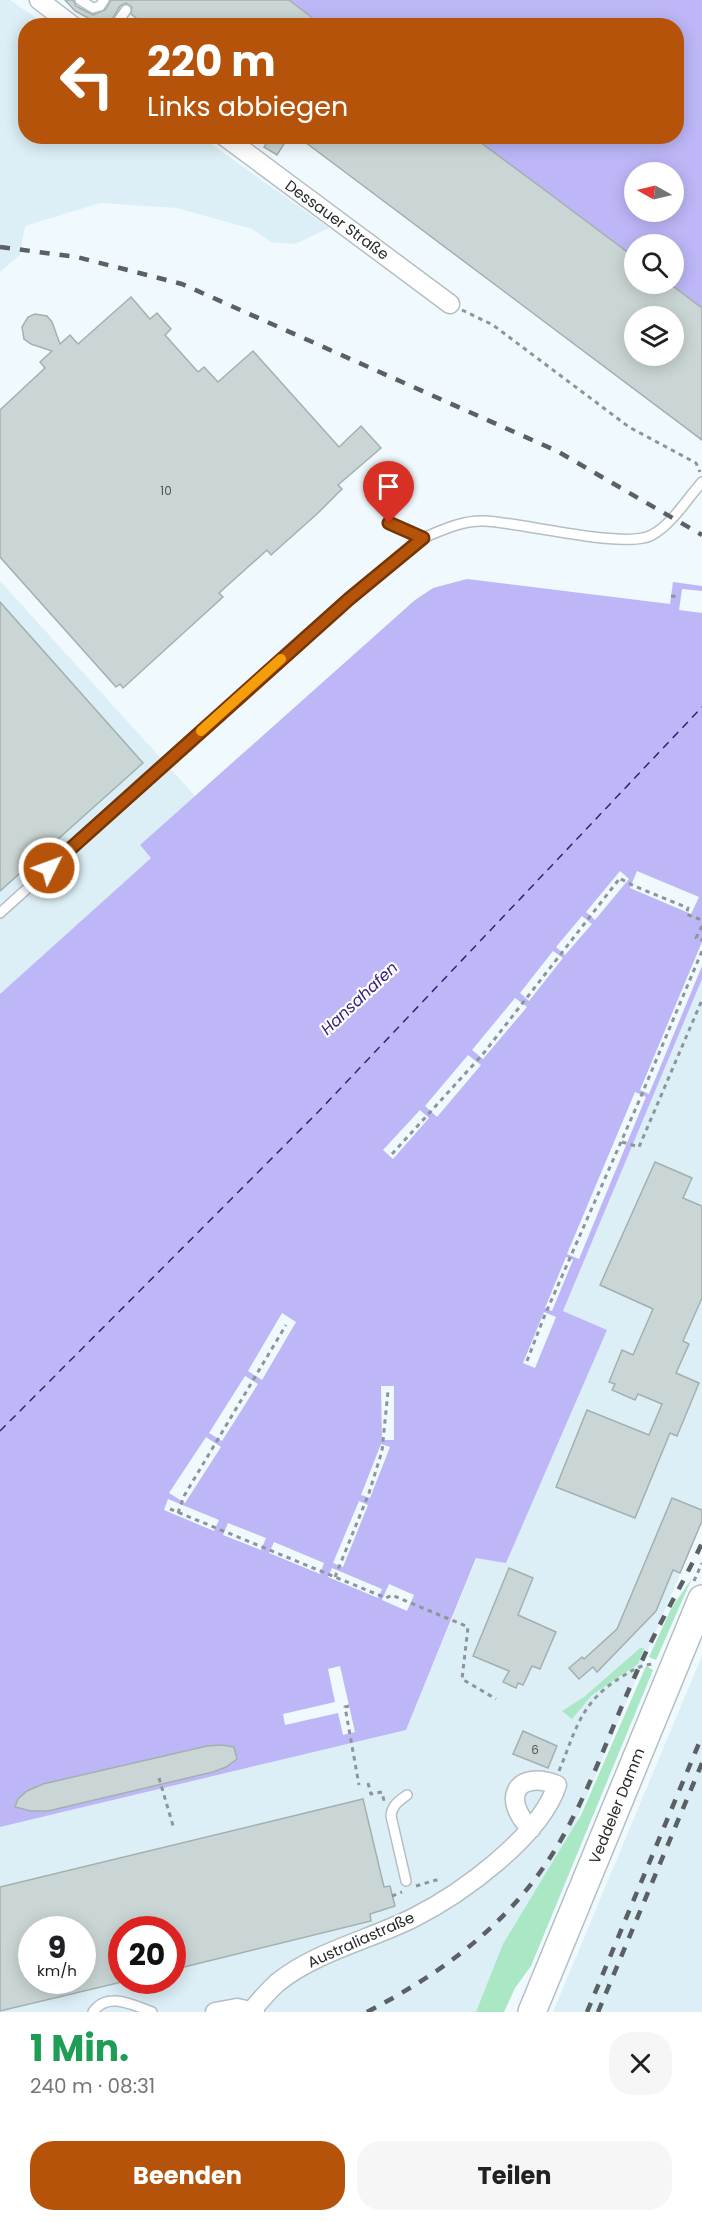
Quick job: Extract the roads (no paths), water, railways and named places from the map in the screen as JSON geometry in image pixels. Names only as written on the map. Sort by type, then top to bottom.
[{"type":"main road","name":"Veddeler Damm","points":[[532,2012],[702,1599]]},
{"type":"street","points":[[39,0],[63,18]]},
{"type":"street","name":"Dessauer Straße","points":[[235,144],[450,304]]},
{"type":"street","name":"Australiastraße","points":[[215,2012],[237,2008],[254,2011],[276,1984],[307,1964],[414,1918],[478,1877],[531,1829],[552,1799],[557,1785],[532,1780],[523,1783],[517,1790],[514,1804],[518,1817],[531,1829]]},
{"type":"lane","points":[[80,0],[93,8],[100,6],[104,0]]},
{"type":"lane","points":[[120,18],[126,10]]},
{"type":"lane","points":[[0,913],[349,599],[423,538],[453,526],[482,521],[617,540],[650,537],[662,528],[702,482]]},
{"type":"lane","points":[[389,523],[423,538]]},
{"type":"lane","points":[[406,1881],[391,1816],[395,1804],[407,1795]]},
{"type":"lane","points":[[93,2012],[98,2004],[108,2000],[120,2001],[152,2012]]},
{"type":"water","points":[[289,0],[702,0],[702,308],[683,294],[684,234],[624,234],[624,250],[481,144],[684,144],[684,18],[313,18]]},
{"type":"water","name":"Hansahafen","points":[[467,579],[670,604],[673,582],[702,586],[702,979],[563,1311],[607,1330],[506,1563],[476,1558],[406,1730],[0,1827],[0,994],[151,858],[140,845],[415,600],[433,588]]},
{"type":"railway","points":[[0,247],[77,257],[182,284],[557,451],[702,535]]},
{"type":"railway","points":[[367,2012],[428,1977],[456,1957],[507,1912],[530,1886],[568,1827],[640,1665],[702,1543]]},
{"type":"railway","points":[[587,2012],[702,1736]]},
{"type":"railway","points":[[598,2012],[702,1763]]}]
